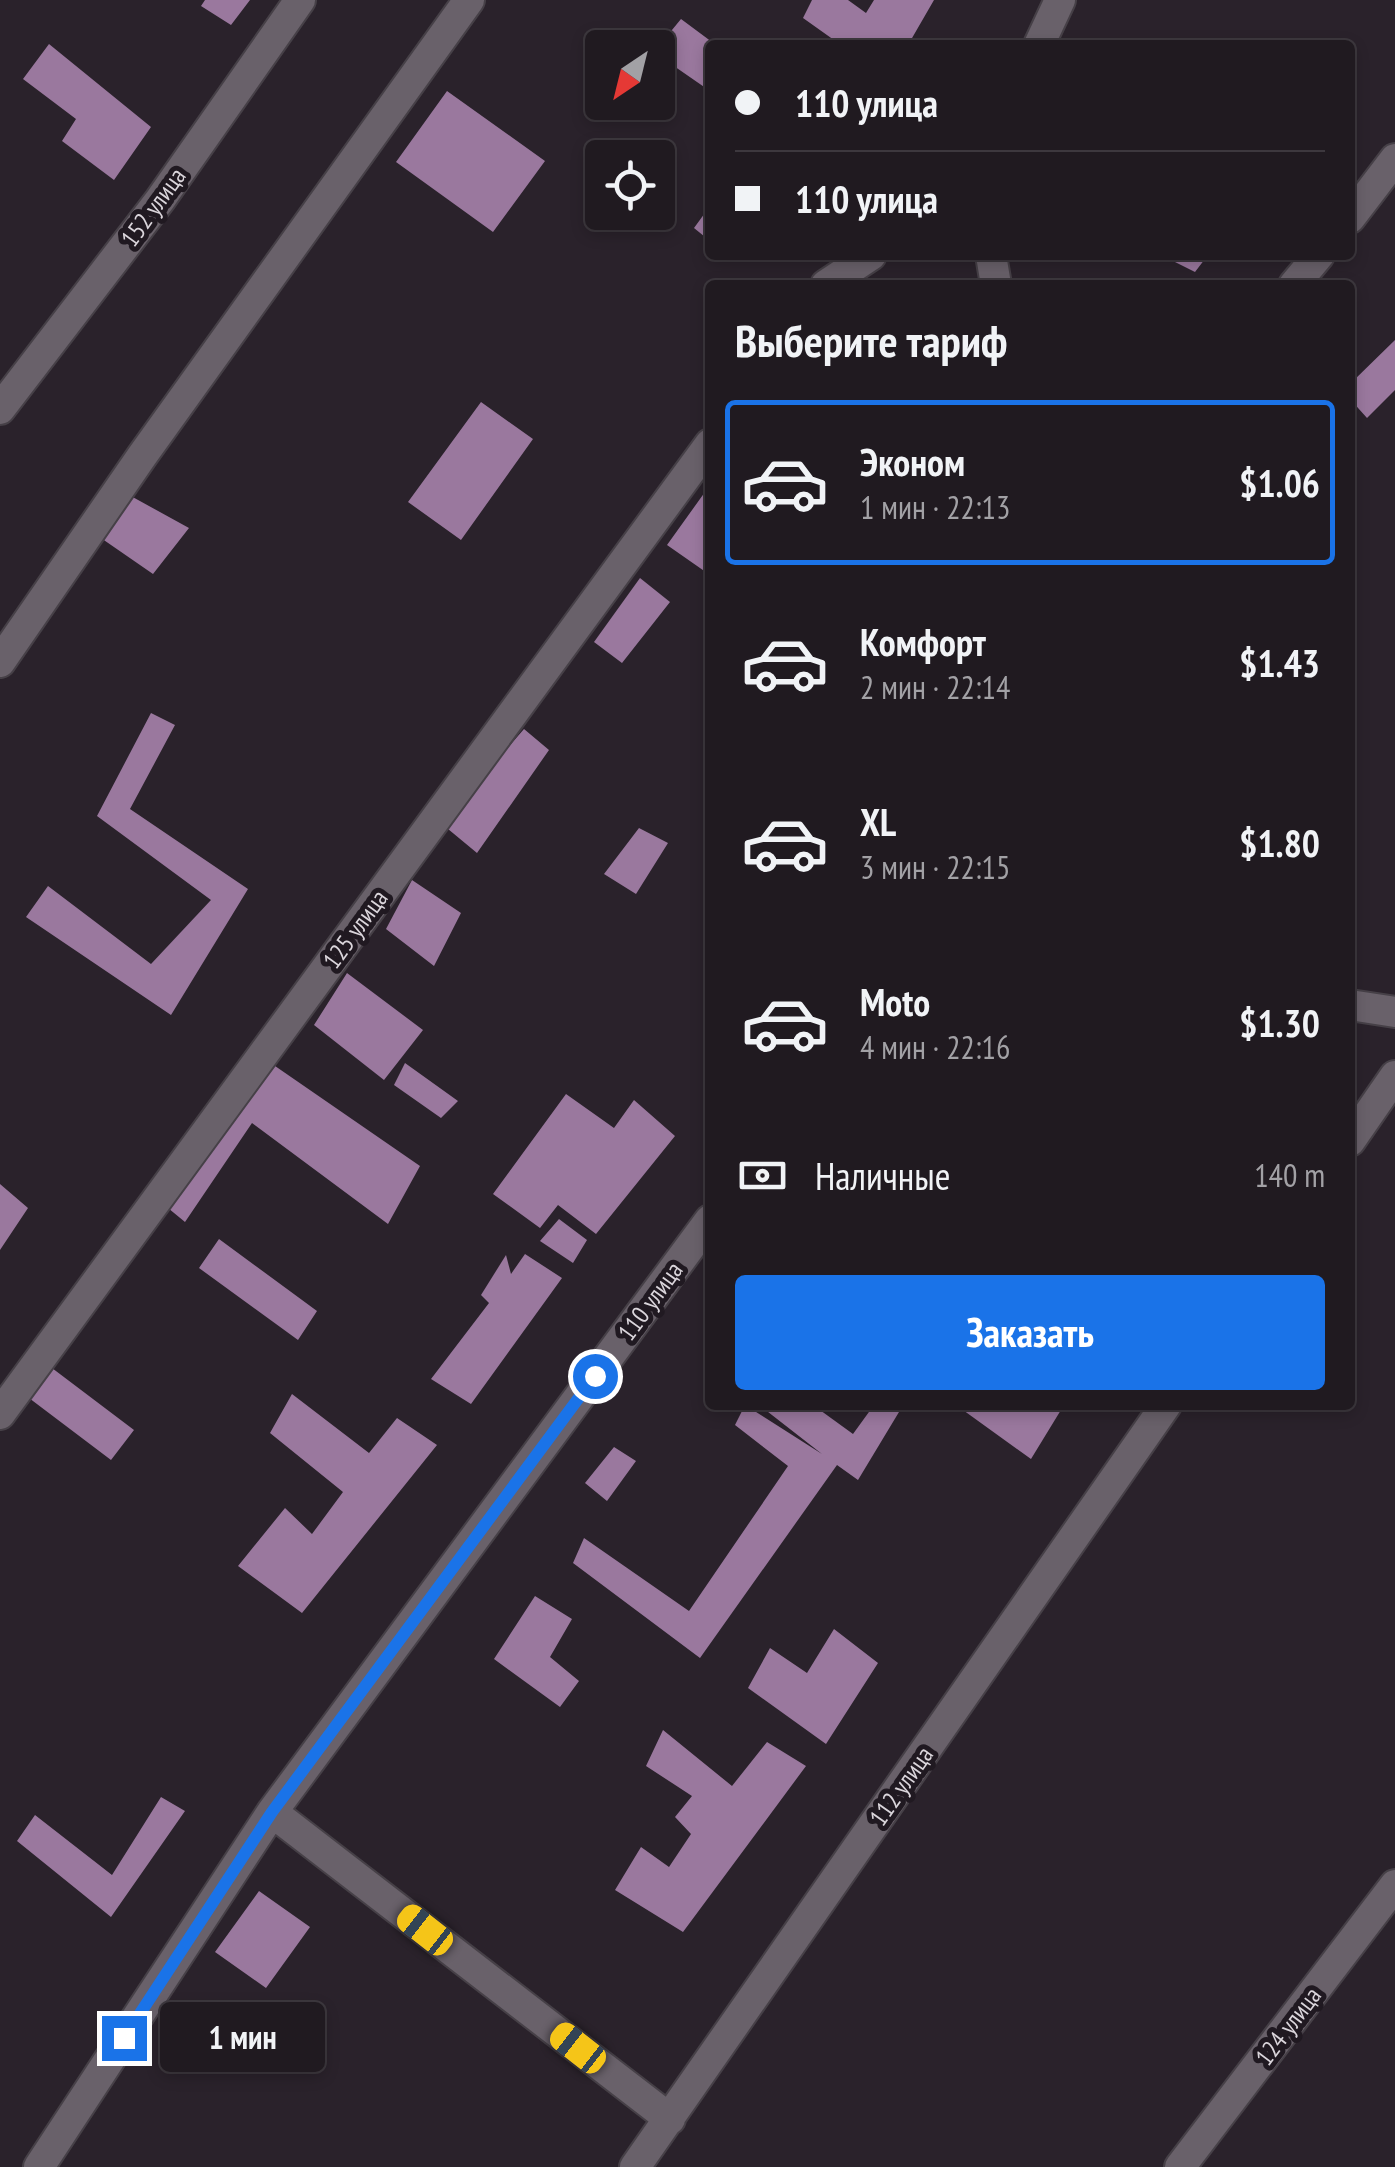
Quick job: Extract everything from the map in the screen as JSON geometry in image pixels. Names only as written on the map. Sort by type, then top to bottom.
[{"type":"street","name":"152 улица","points":[[0,409],[160,200],[300,0]]},
{"type":"street","points":[[0,662],[142,456],[470,0]]},
{"type":"street","points":[[1041,40],[1060,0]]},
{"type":"street","points":[[1355,212],[1395,160]]},
{"type":"street","points":[[834,280],[864,260]]},
{"type":"street","points":[[1298,280],[1315,260]]},
{"type":"street","name":"125 улица","points":[[0,1414],[705,451]]},
{"type":"street","points":[[1355,1006],[1395,1012]]},
{"type":"street","points":[[1355,1134],[1395,1076]]},
{"type":"street","name":"110 улица","points":[[39,2167],[272,1812],[705,1227]]},
{"type":"street","name":"112 улица","points":[[636,2167],[1163,1410]]},
{"type":"street","points":[[272,1812],[670,2118]]},
{"type":"street","name":"124 улица","points":[[1180,2167],[1395,1885]]},
{"type":"building","points":[[205,0],[250,0],[231,25],[201,6]]},
{"type":"building","points":[[812,0],[848,0],[866,13],[874,0],[934,0],[911,40],[834,40],[803,18]]},
{"type":"building","points":[[681,19],[709,40],[705,40],[705,88],[675,67],[675,30],[672,30]]},
{"type":"building","points":[[49,44],[151,127],[114,180],[62,141],[76,119],[23,79]]},
{"type":"building","points":[[447,91],[545,161],[493,232],[396,162]]},
{"type":"building","points":[[705,213],[705,237],[694,228]]},
{"type":"building","points":[[1171,260],[1204,260],[1195,272]]},
{"type":"building","points":[[1395,340],[1395,390],[1367,418],[1355,405],[1355,379]]},
{"type":"building","points":[[481,402],[533,439],[461,540],[408,502]]},
{"type":"building","points":[[705,492],[705,572],[667,545]]},
{"type":"building","points":[[129,495],[189,528],[153,574],[98,536]]},
{"type":"building","points":[[640,578],[670,602],[622,663],[594,642]]},
{"type":"building","points":[[151,713],[175,725],[130,809],[248,889],[171,1015],[26,917],[48,886],[151,964],[211,900],[97,816]]},
{"type":"building","points":[[524,729],[549,750],[477,853],[442,824]]},
{"type":"building","points":[[639,828],[668,843],[636,894],[604,874]]},
{"type":"building","points":[[412,880],[461,913],[434,966],[386,929]]},
{"type":"building","points":[[347,973],[423,1030],[384,1080],[314,1025]]},
{"type":"building","points":[[262,1057],[420,1166],[388,1224],[252,1123],[185,1222],[157,1199]]},
{"type":"building","points":[[405,1063],[458,1101],[441,1118],[394,1085]]},
{"type":"building","points":[[566,1094],[614,1128],[634,1100],[675,1136],[596,1234],[558,1205],[540,1228],[493,1194]]},
{"type":"building","points":[[0,1184],[28,1208],[0,1250]]},
{"type":"building","points":[[559,1219],[587,1240],[573,1263],[540,1241]]},
{"type":"building","points":[[219,1239],[317,1311],[298,1340],[199,1268]]},
{"type":"building","points":[[525,1254],[562,1278],[471,1404],[431,1379],[489,1303],[481,1295],[506,1255],[511,1274]]},
{"type":"building","points":[[48,1365],[134,1430],[111,1460],[25,1395]]},
{"type":"building","points":[[292,1394],[369,1453],[397,1418],[437,1445],[302,1613],[238,1566],[285,1508],[312,1534],[343,1492],[270,1433]]},
{"type":"building","points":[[742,1410],[753,1410],[822,1454],[765,1410],[820,1410],[853,1434],[870,1410],[899,1412],[858,1480],[837,1465],[700,1658],[573,1563],[584,1538],[689,1611],[788,1466],[735,1425]]},
{"type":"building","points":[[963,1410],[1061,1410],[1031,1459]]},
{"type":"building","points":[[614,1447],[636,1461],[607,1501],[585,1483]]},
{"type":"building","points":[[535,1596],[572,1619],[550,1657],[579,1681],[560,1707],[494,1659]]},
{"type":"building","points":[[834,1629],[878,1663],[826,1744],[748,1688],[770,1648],[807,1673]]},
{"type":"building","points":[[663,1730],[732,1786],[767,1742],[806,1766],[683,1932],[615,1890],[641,1847],[669,1867],[691,1834],[675,1817],[692,1796],[646,1766]]},
{"type":"building","points":[[161,1797],[185,1811],[111,1917],[17,1841],[35,1815],[112,1875]]},
{"type":"building","points":[[259,1891],[310,1927],[266,1988],[215,1952]]},
{"type":"route","points":[[124,2038],[272,1812],[595,1376]]}]
